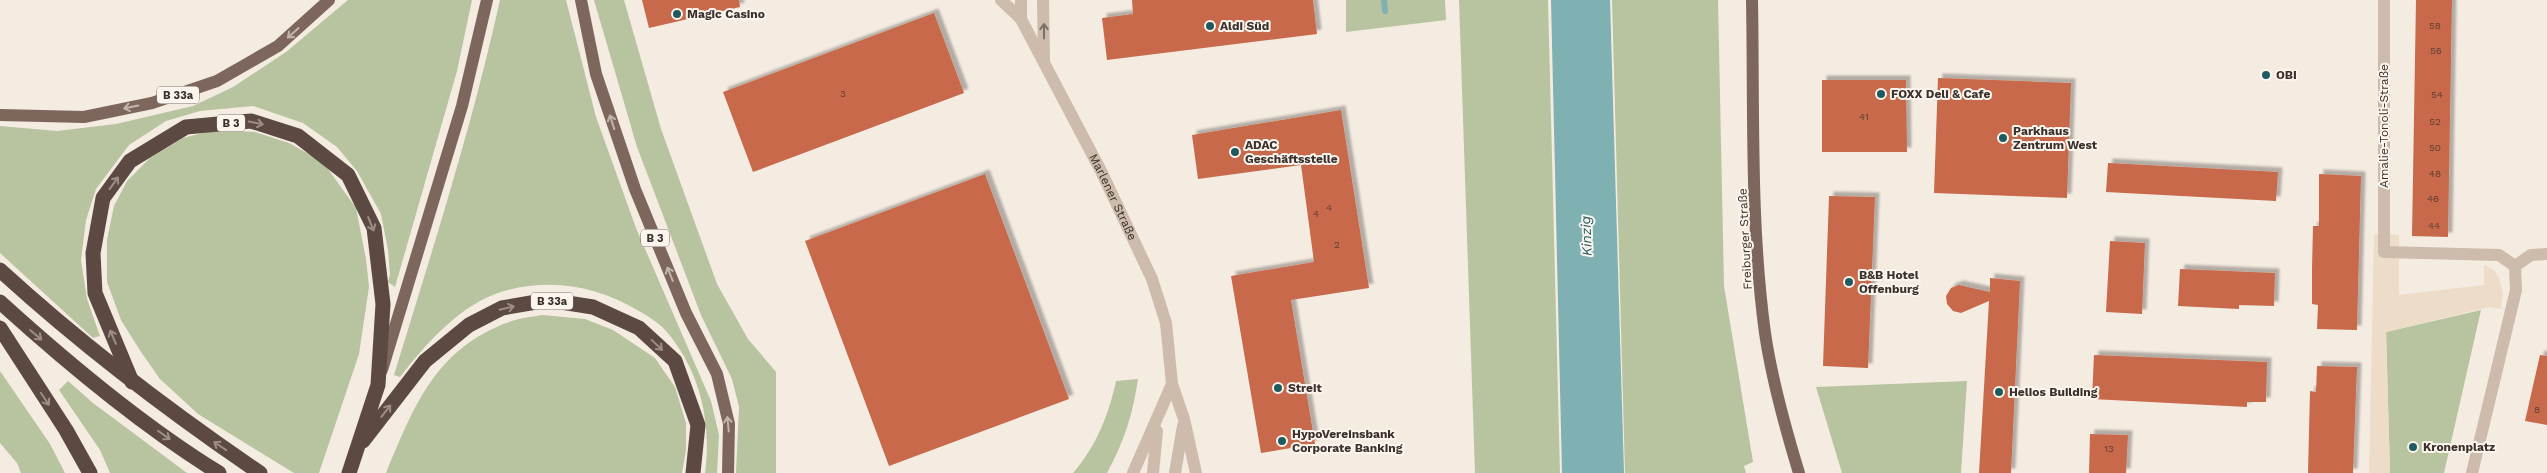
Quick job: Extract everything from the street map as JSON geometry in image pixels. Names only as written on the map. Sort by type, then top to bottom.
[{"type":"highway","name":"B 3","points":[[132,382],[95,293],[93,253],[103,198],[130,161],[186,127],[252,121],[298,136],[348,175],[374,228],[383,304],[378,385],[348,473]]},
{"type":"highway","points":[[0,270],[55,320],[132,382],[260,473]]},
{"type":"highway","name":"B 33a","points":[[356,450],[425,360],[469,325],[502,308],[548,300],[593,308],[639,328],[674,361],[698,425],[692,473]]},
{"type":"highway","points":[[0,302],[35,334],[142,419],[218,473]]},
{"type":"highway","points":[[0,328],[66,430],[90,473]]},
{"type":"main road","name":"B 33a","points":[[0,115],[84,117],[152,103],[217,81],[278,46],[329,0]]},
{"type":"main road","name":"B 3","points":[[378,385],[462,106],[487,0]]},
{"type":"main road","name":"B 3","points":[[582,0],[596,74],[635,189],[686,312],[717,374],[729,424],[728,473]]},
{"type":"main road","name":"Freiburger Straße","points":[[1752,0],[1757,249],[1764,315],[1781,410],[1799,473]]},
{"type":"street","name":"Marlener Straße","points":[[1001,0],[1021,19],[1101,171],[1152,279],[1166,322],[1172,384],[1184,419],[1196,473]]},
{"type":"street","points":[[1021,19],[1022,0]]},
{"type":"street","points":[[1043,0],[1044,63]]},
{"type":"street","name":"Amalie-Tonoli-Straße","points":[[2384,0],[2384,252],[2499,255],[2515,266]]},
{"type":"street","points":[[2472,473],[2516,290],[2515,266],[2532,255],[2547,254]]},
{"type":"street","name":"Marlener Straße","points":[[1133,473],[1172,384]]},
{"type":"street","name":"Marlener Straße","points":[[1153,473],[1158,416]]},
{"type":"street","name":"Marlener Straße","points":[[1175,473],[1184,419]]},
{"type":"green space","points":[[348,0],[472,0],[457,71],[395,287],[388,282],[390,274],[388,250],[381,214],[357,171],[337,147],[303,123],[253,106],[200,111],[166,121],[129,145],[96,189],[86,220],[81,260],[87,299],[100,336],[93,338],[0,253],[0,126],[57,131],[116,124],[193,106],[233,87],[286,52]]},
{"type":"green space","points":[[500,0],[566,0],[596,117],[636,228],[711,401],[719,435],[717,473],[705,473],[707,435],[705,416],[695,380],[678,346],[663,328],[650,317],[623,302],[590,290],[557,285],[539,285],[504,291],[488,297],[473,305],[446,326],[421,351],[400,377],[394,375],[464,142]]},
{"type":"green space","points":[[594,0],[624,0],[661,129],[717,284],[748,339],[776,372],[776,473],[736,473],[739,407],[732,379],[701,315],[637,147]]},
{"type":"green space","points":[[1346,0],[1445,0],[1446,20],[1346,32]]},
{"type":"green space","points":[[1459,0],[1548,0],[1560,473],[1475,473]]},
{"type":"green space","points":[[1612,0],[1718,0],[1724,286],[1753,462],[1744,466],[1746,473],[1625,473]]},
{"type":"green space","points":[[214,130],[255,132],[289,143],[323,162],[356,208],[366,259],[369,287],[359,354],[319,473],[294,473],[198,414],[160,379],[141,352],[121,320],[107,282],[107,240],[114,206],[127,181],[150,158],[183,138]]},
{"type":"green space","points":[[2481,310],[2444,473],[2390,473],[2386,332]]},
{"type":"green space","points":[[542,315],[585,319],[613,330],[655,358],[675,387],[686,423],[686,450],[682,473],[386,473],[418,403],[430,382],[445,364],[462,348],[484,333],[513,321]]},
{"type":"green space","points":[[0,371],[50,444],[65,473],[21,473],[17,463],[0,443]]},
{"type":"green space","points":[[1138,379],[1127,428],[1107,473],[1073,473],[1095,441],[1110,406],[1116,381]]},
{"type":"green space","points":[[68,381],[93,403],[187,473],[110,473],[100,450],[59,390]]},
{"type":"green space","points":[[1967,381],[1961,473],[1842,473],[1816,387]]},
{"type":"shaded area","points":[[2374,235],[2399,235],[2399,295],[2484,285],[2484,265],[2494,270],[2499,278],[2503,293],[2501,309],[2489,307],[2386,332],[2390,473],[2369,473]]},
{"type":"water","name":"Kinzig","points":[[1551,0],[1610,0],[1624,473],[1562,473]]},
{"type":"building","name":"Magic Casino","points":[[642,0],[739,0],[740,7],[649,28]]},
{"type":"building","name":"Aldi Süd","points":[[1132,0],[1313,0],[1317,34],[1107,60],[1102,18],[1133,14]]},
{"type":"building","points":[[2416,0],[2452,0],[2448,237],[2412,236]]},
{"type":"building","points":[[934,13],[964,93],[753,172],[723,92]]},
{"type":"building","name":"Parkhaus Zentrum West","points":[[1938,78],[2071,83],[2067,198],[1934,193]]},
{"type":"building","points":[[1822,80],[1906,80],[1907,152],[1822,152]]},
{"type":"building","points":[[1341,110],[1369,288],[1291,300],[1315,444],[1261,453],[1231,276],[1314,262],[1301,165],[1198,179],[1192,135]]},
{"type":"building","points":[[2108,163],[2278,172],[2276,201],[2106,192]]},
{"type":"building","points":[[985,174],[1069,399],[889,466],[805,241]]},
{"type":"building","points":[[2319,174],[2361,176],[2357,330],[2317,329],[2318,305],[2312,304],[2312,269],[2313,226],[2319,226]]},
{"type":"building","name":"B&B Hotel Offenburg","points":[[1829,196],[1875,197],[1868,368],[1823,366]]},
{"type":"building","points":[[2110,241],[2145,243],[2142,314],[2106,312]]},
{"type":"building","points":[[2180,269],[2275,273],[2274,306],[2239,305],[2239,309],[2178,306]]},
{"type":"building","name":"Helios Building","points":[[1990,278],[2020,281],[2011,473],[1979,473],[1989,301],[1961,313],[1953,311],[1947,304],[1946,296],[1951,288],[1959,285],[1990,292]]},
{"type":"building","points":[[2094,355],[2267,362],[2266,402],[2247,402],[2247,407],[2092,399]]},
{"type":"building","points":[[2540,355],[2547,356],[2547,425],[2525,421]]},
{"type":"building","points":[[2317,366],[2357,367],[2353,473],[2308,473],[2310,391],[2316,392]]},
{"type":"building","points":[[2090,434],[2128,435],[2126,473],[2089,473]]},
{"type":"waterway","points":[[1384,0],[1385,11]]},
{"type":"place","name":"Magic Casino","points":[[677,14]]},
{"type":"place","name":"Aldi Süd","points":[[1210,26]]},
{"type":"place","name":"OBI","points":[[2266,75]]},
{"type":"place","name":"FOXX Deli & Cafe","points":[[1881,94]]},
{"type":"place","name":"Parkhaus Zentrum West","points":[[2003,138]]},
{"type":"place","name":"ADAC Geschäftsstelle","points":[[1235,152]]},
{"type":"place","name":"B&B Hotel Offenburg","points":[[1849,282]]},
{"type":"place","name":"Streit","points":[[1278,388]]},
{"type":"place","name":"Helios Building","points":[[1999,392]]},
{"type":"place","name":"HypoVereinsbank Corporate Banking","points":[[1282,441]]},
{"type":"place","name":"Kronenplatz","points":[[2413,447]]}]
